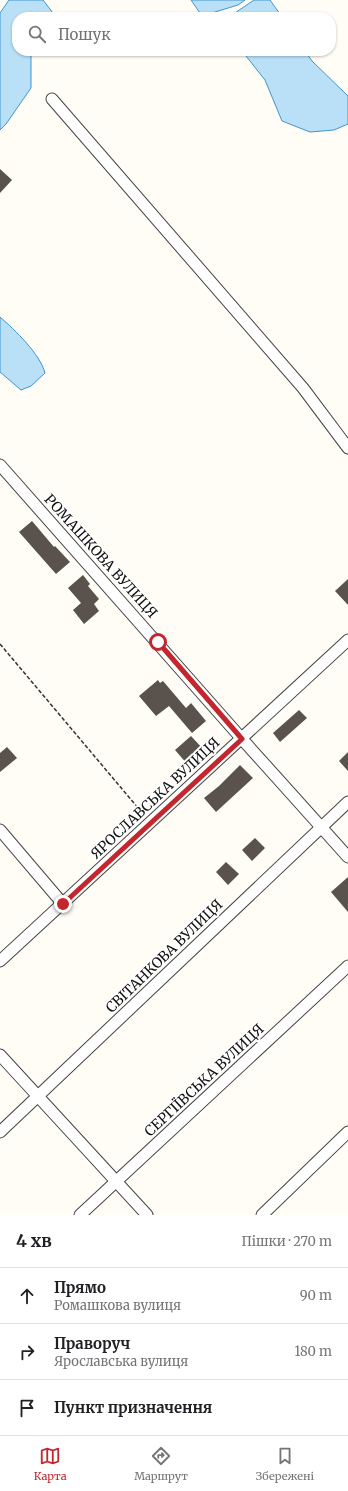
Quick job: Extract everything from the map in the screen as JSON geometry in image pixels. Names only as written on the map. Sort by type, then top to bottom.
[{"type":"street","points":[[52,99],[303,388],[348,448]]},
{"type":"street","name":"РОМАШКОВА ВУЛИЦЯ","points":[[0,465],[348,857]]},
{"type":"street","name":"ЯРОСЛАВСЬКА ВУЛИЦЯ","points":[[0,961],[348,640]]},
{"type":"street","name":"СВІТАНКОВА ВУЛИЦЯ","points":[[0,1132],[348,802]]},
{"type":"street","points":[[0,830],[63,904]]},
{"type":"street","name":"СЕРГІЇВСЬКА ВУЛИЦЯ","points":[[80,1215],[348,966]]},
{"type":"street","points":[[0,1055],[148,1215]]},
{"type":"street","points":[[262,1215],[348,1132]]},
{"type":"path","points":[[0,644],[150,823]]},
{"type":"water","points":[[9,0],[43,0],[52,12],[12,12],[12,56],[31,56],[31,88],[6,124],[0,130],[0,13]]},
{"type":"water","points":[[191,0],[245,0],[238,5],[215,12],[199,12]]},
{"type":"water","points":[[254,0],[270,0],[278,12],[236,12]]},
{"type":"water","points":[[246,56],[308,56],[348,96],[348,124],[334,130],[310,132],[282,121],[265,80]]},
{"type":"water","points":[[0,317],[20,335],[33,350],[45,373],[31,386],[21,390],[0,372]]},
{"type":"building","points":[[0,169],[12,180],[0,193]]},
{"type":"building","points":[[32,521],[54,547],[55,546],[70,562],[56,574],[19,532]]},
{"type":"building","points":[[83,575],[90,584],[88,586],[99,599],[94,604],[99,611],[84,624],[73,610],[81,603],[68,588]]},
{"type":"building","points":[[348,579],[348,605],[335,591]]},
{"type":"building","points":[[158,680],[160,683],[163,681],[186,708],[191,703],[206,721],[192,733],[169,706],[156,716],[139,696]]},
{"type":"building","points":[[299,710],[307,718],[280,742],[273,733]]},
{"type":"building","points":[[191,736],[204,750],[188,765],[175,750]]},
{"type":"building","points":[[7,747],[17,758],[0,772],[0,753]]},
{"type":"building","points":[[348,752],[348,771],[339,761]]},
{"type":"building","points":[[240,765],[253,778],[216,812],[204,798],[219,786]]},
{"type":"building","points":[[255,838],[265,848],[252,861],[242,850]]},
{"type":"building","points":[[226,862],[239,874],[228,885],[216,872]]},
{"type":"building","points":[[348,877],[348,912],[331,892]]},
{"type":"route","points":[[63,904],[242,739],[158,642]]}]
